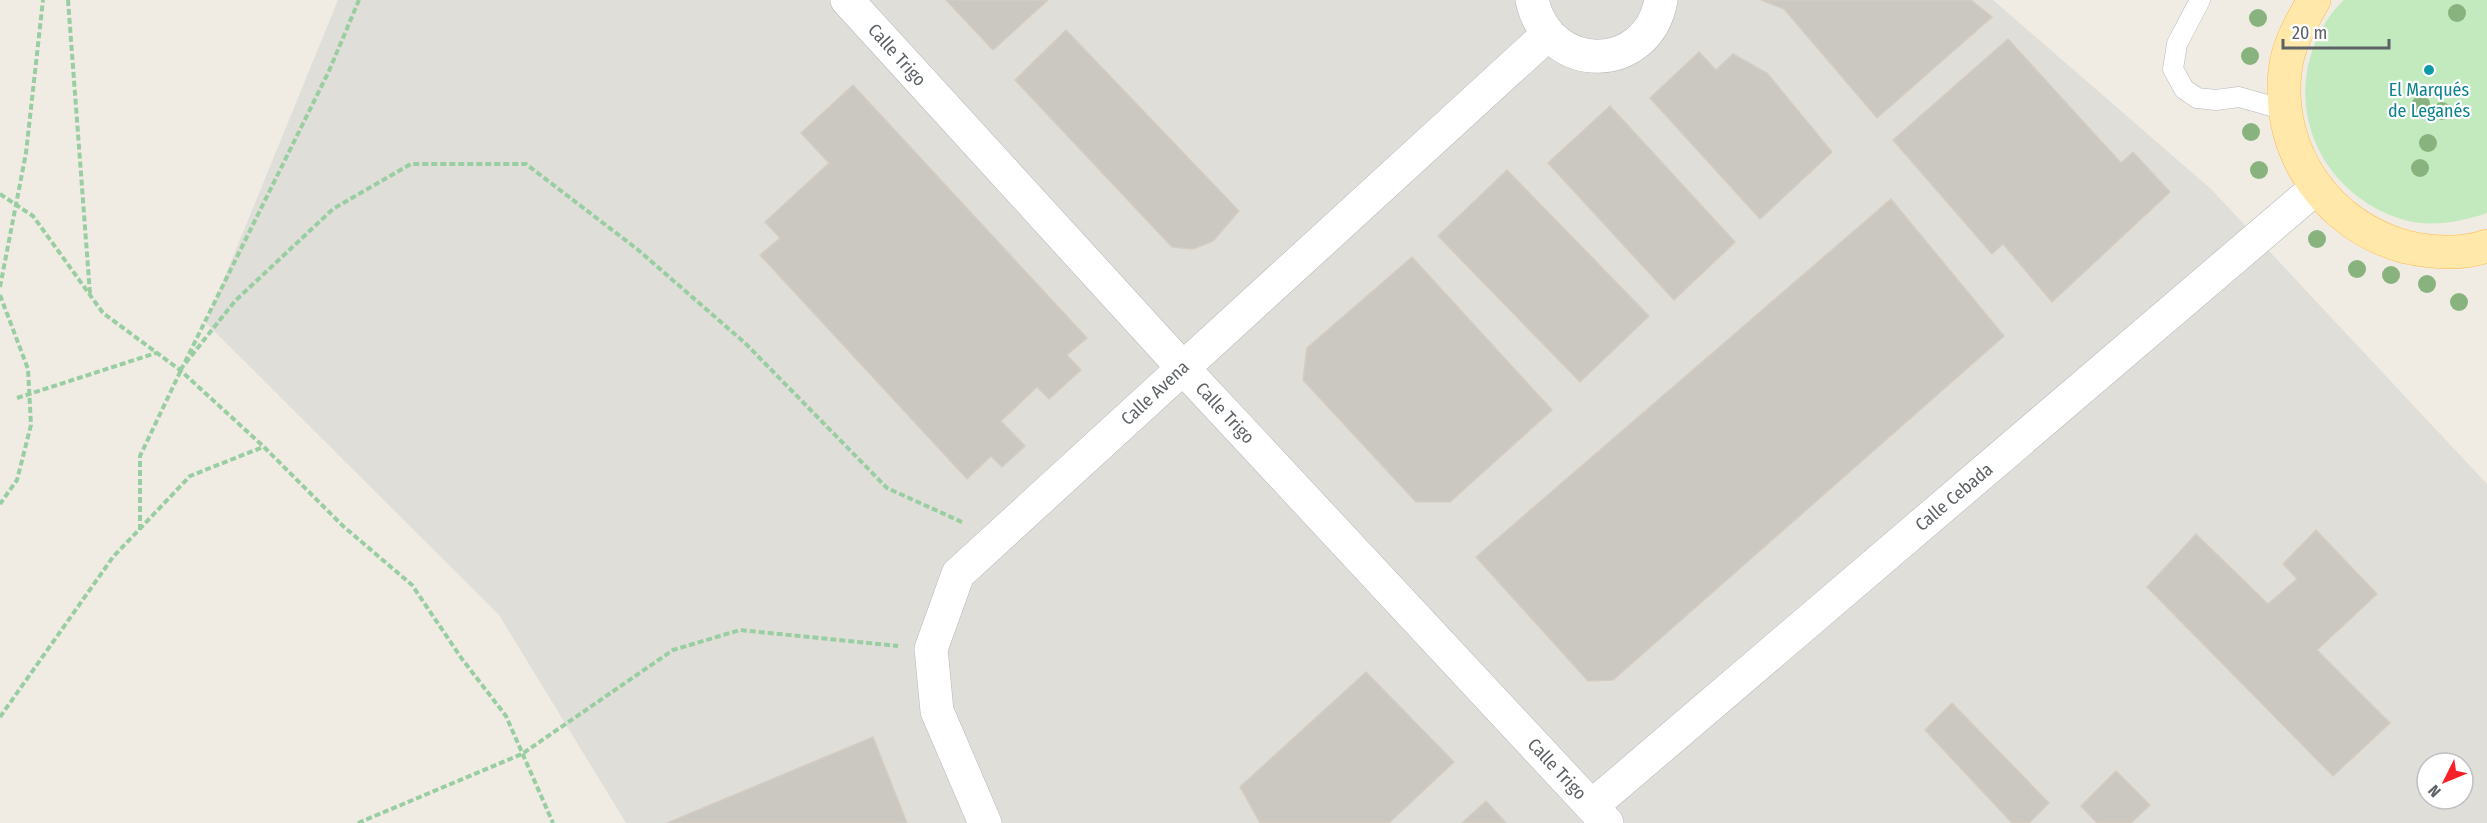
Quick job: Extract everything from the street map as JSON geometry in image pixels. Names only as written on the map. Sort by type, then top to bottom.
[{"type":"main road","points":[[2286,0],[2294,33]]},
{"type":"main road","points":[[2314,0],[2294,33],[2285,71],[2285,110],[2295,151],[2316,188],[2347,220],[2385,241],[2428,252],[2482,256]]},
{"type":"street","name":"Calle Trigo","points":[[847,0],[1182,367],[1599,815]]},
{"type":"street","points":[[1532,0],[1535,15],[1547,35],[1564,48],[1583,56],[1604,56],[1624,50],[1641,39],[1654,22],[1661,0]]},
{"type":"street","name":"Calle Avena","points":[[984,823],[937,711],[931,649],[958,574],[1547,35]]},
{"type":"street","name":"Calle Cebada","points":[[1599,815],[2316,188]]},
{"type":"lane","points":[[2200,0],[2177,44],[2173,69],[2184,89],[2198,98],[2216,100],[2239,98],[2285,110]]},
{"type":"path","points":[[0,287],[26,153],[43,0]]},
{"type":"path","points":[[68,0],[90,295]]},
{"type":"path","points":[[140,530],[140,456],[180,370],[329,71],[358,0]]},
{"type":"path","points":[[180,370],[235,301],[333,209],[411,164],[526,164],[637,249],[745,343],[887,488],[998,539]]},
{"type":"path","points":[[0,194],[33,216],[103,313],[180,370],[343,526],[412,585],[462,659],[506,717],[552,823]]},
{"type":"path","points":[[0,295],[28,369],[31,425],[17,480],[0,504]]},
{"type":"path","points":[[17,398],[157,353]]},
{"type":"path","points":[[0,717],[113,557],[190,476],[263,447]]},
{"type":"path","points":[[358,823],[522,754],[673,650],[740,630],[931,649]]},
{"type":"shaded area","points":[[338,0],[1993,0],[2211,189],[2487,484],[2487,823],[626,823],[499,615],[206,323]]},
{"type":"green space","points":[[2344,0],[2487,0],[2487,213],[2444,223],[2411,222],[2401,219],[2378,210],[2358,197],[2326,163],[2315,142],[2308,120],[2305,96],[2307,71],[2320,32],[2330,15]]},
{"type":"building","points":[[946,0],[1048,0],[993,50]]},
{"type":"building","points":[[1761,0],[1971,0],[1992,17],[1877,118],[1784,9]]},
{"type":"building","points":[[1066,30],[1239,211],[1213,241],[1193,249],[1172,247],[1015,80]]},
{"type":"building","points":[[2008,39],[2121,163],[2133,152],[2170,192],[2052,302],[2003,244],[1992,254],[1893,140]]},
{"type":"building","points":[[1699,52],[1716,70],[1733,54],[1767,73],[1832,152],[1760,219],[1650,98]]},
{"type":"building","points":[[853,85],[1087,338],[1067,355],[1081,370],[1049,399],[1037,387],[1001,421],[1025,446],[1002,467],[991,456],[967,479],[760,255],[780,238],[765,222],[829,163],[801,133]]},
{"type":"building","points":[[1610,106],[1735,242],[1674,300],[1548,163]]},
{"type":"building","points":[[1507,170],[1649,316],[1580,382],[1438,236]]},
{"type":"building","points":[[1891,199],[2004,336],[1613,680],[1588,681],[1476,557]]},
{"type":"building","points":[[1412,257],[1552,410],[1450,502],[1416,502],[1303,380],[1307,348]]},
{"type":"building","points":[[2316,530],[2377,594],[2317,650],[2390,723],[2333,776],[2147,587],[2196,534],[2268,604],[2297,579],[2283,564]]},
{"type":"building","points":[[1366,672],[1454,762],[1389,823],[1260,823],[1240,787]]},
{"type":"building","points":[[1952,703],[2049,803],[2029,823],[2012,823],[1925,730]]},
{"type":"building","points":[[873,737],[907,823],[667,823]]},
{"type":"building","points":[[2116,771],[2150,805],[2131,823],[2097,823],[2081,806]]},
{"type":"building","points":[[1486,801],[1506,823],[1462,823]]},
{"type":"place","name":"El Marqués de Leganés","points":[[2429,70]]}]
